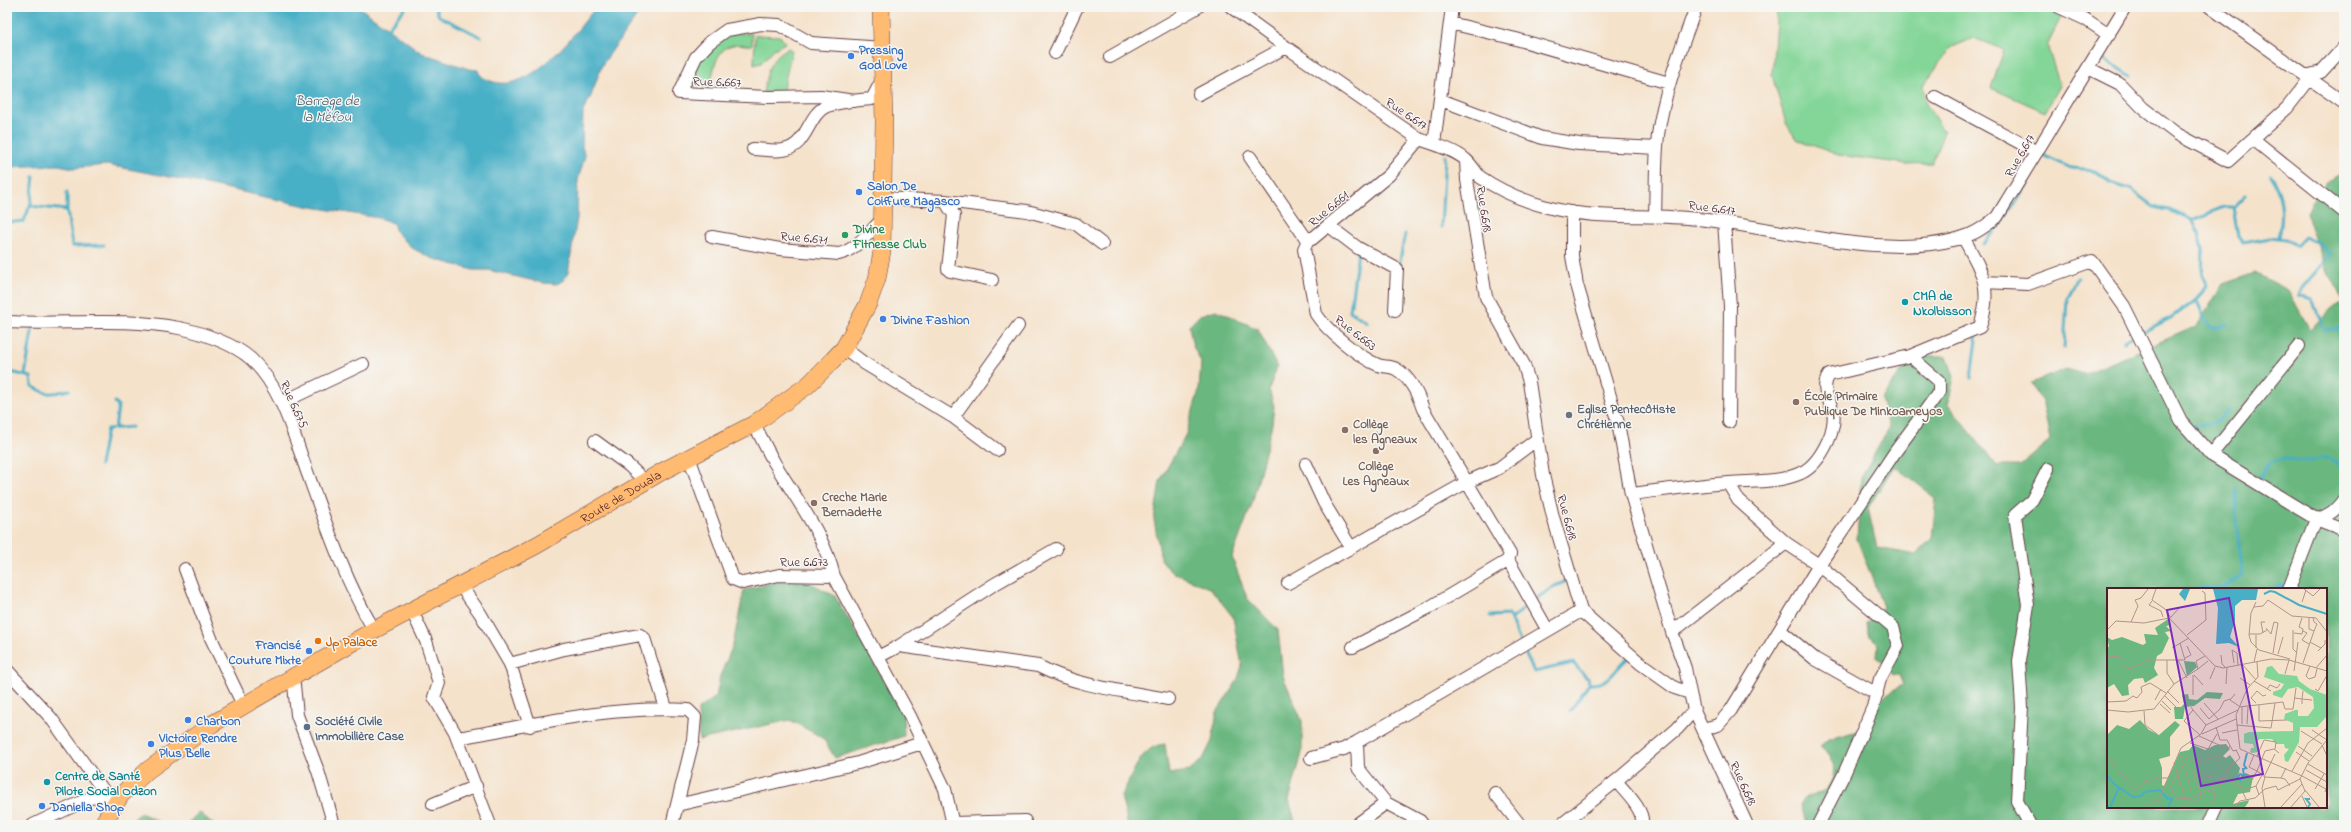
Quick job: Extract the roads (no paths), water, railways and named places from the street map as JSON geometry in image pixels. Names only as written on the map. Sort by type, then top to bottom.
[{"type":"highway","name":"Route de Douala","points":[[102,825],[113,795],[212,724],[293,675],[374,630],[537,545],[689,457],[754,424],[808,386],[844,348],[868,304],[877,279],[882,251],[883,198],[883,48],[881,7]]},
{"type":"street","points":[[1055,53],[1077,7]]},
{"type":"street","points":[[1110,56],[1198,7]]},
{"type":"street","name":"Rue 6.617","points":[[1231,7],[1419,139],[1434,144],[1466,160],[1479,176],[1522,199],[1572,212],[1600,216],[1697,219],[1851,242],[1900,247],[1931,244],[1964,236],[1981,230],[1997,216],[2011,197],[2125,7]]},
{"type":"street","points":[[1434,144],[1442,100],[1452,7]]},
{"type":"street","points":[[1655,218],[1657,148],[1669,83],[1696,7]]},
{"type":"street","points":[[2059,7],[2085,19],[2109,35]]},
{"type":"street","points":[[2210,7],[2344,103]]},
{"type":"street","points":[[1450,23],[1516,39],[1669,83]]},
{"type":"street","name":"Rue 6.667","points":[[854,101],[821,96],[769,97],[679,93],[696,57],[710,42],[727,30],[761,24],[780,25],[811,43],[883,48]]},
{"type":"street","points":[[1199,94],[1286,47]]},
{"type":"street","points":[[2306,76],[2321,72],[2344,47]]},
{"type":"street","points":[[2088,68],[2120,84],[2143,108],[2177,134],[2228,161],[2287,108],[2308,81],[2306,76]]},
{"type":"street","points":[[752,149],[784,150],[797,143],[807,132],[815,115],[826,106],[872,99],[882,79]]},
{"type":"street","points":[[1935,97],[2037,152]]},
{"type":"street","points":[[1442,100],[1508,126],[1556,141],[1580,144],[1657,148]]},
{"type":"street","name":"Rue 6.661","points":[[1250,157],[1308,240],[1312,240],[1389,174],[1419,139]]},
{"type":"street","points":[[2253,139],[2344,212]]},
{"type":"street","name":"Rue 6.618","points":[[1466,160],[1467,180],[1486,297],[1524,365],[1529,382],[1536,440],[1553,517],[1582,611]]},
{"type":"street","points":[[883,198],[946,201],[1027,211],[1063,219],[1076,224],[1102,244]]},
{"type":"street","points":[[946,201],[954,215],[948,269],[950,271],[992,280]]},
{"type":"street","name":"Rue 6.618","points":[[1572,212],[1572,256],[1577,285],[1618,423],[1631,494],[1672,632],[1685,668],[1694,710],[1747,825]]},
{"type":"street","name":"Rue 6.671","points":[[712,237],[780,249],[839,254],[847,252],[853,248],[882,220]]},
{"type":"street","points":[[1724,222],[1730,306],[1729,422]]},
{"type":"street","points":[[1330,226],[1358,248],[1397,269],[1395,310]]},
{"type":"street","points":[[1631,494],[1728,483],[1781,480],[1802,473],[1819,459],[1829,440],[1834,420],[1833,412],[1824,390],[1824,382],[1829,375],[1910,356],[1980,327],[1985,310],[1987,291],[1981,270],[1964,236]]},
{"type":"street","name":"Rue 6.663","points":[[1308,240],[1304,249],[1316,314],[1322,323],[1365,358],[1379,366],[1396,368],[1415,389],[1423,409],[1510,554],[1508,560],[1547,629]]},
{"type":"street","points":[[1984,282],[2028,284],[2092,261],[2124,306],[2181,421],[2211,455],[2316,519],[2344,530]]},
{"type":"street","name":"Rue 6.675","points":[[7,322],[139,323],[180,328],[231,345],[250,358],[262,371],[281,403],[338,558],[374,630]]},
{"type":"street","points":[[953,417],[1018,326]]},
{"type":"street","points":[[2211,455],[2299,346]]},
{"type":"street","points":[[844,348],[864,363],[953,417],[997,450]]},
{"type":"street","points":[[1702,729],[1718,725],[1731,710],[1819,565],[1895,452],[1939,392],[1939,381],[1910,356]]},
{"type":"street","points":[[281,403],[363,364]]},
{"type":"street","name":"Rue 6.673","points":[[689,457],[733,579],[743,583],[779,575],[834,576],[828,553],[815,527],[774,462],[754,424]]},
{"type":"street","points":[[1288,583],[1350,546],[1467,482],[1499,468],[1536,440]]},
{"type":"street","points":[[594,441],[628,465],[645,482]]},
{"type":"street","points":[[1306,464],[1324,503],[1350,546]]},
{"type":"street","points":[[2030,825],[2017,801],[2022,707],[2018,661],[2028,605],[2015,515],[2032,500],[2048,469]]},
{"type":"street","points":[[1728,483],[1738,500],[1786,543],[1819,565],[1893,627],[1898,646],[1880,679],[1877,694],[1844,774],[1818,825]]},
{"type":"street","points":[[2316,519],[2327,516],[2338,508],[2344,498]]},
{"type":"street","points":[[2289,588],[2316,519]]},
{"type":"street","points":[[1672,632],[1786,543]]},
{"type":"street","points":[[878,657],[899,646],[993,585],[1056,549]]},
{"type":"street","points":[[1353,647],[1430,607],[1508,560]]},
{"type":"street","points":[[185,569],[211,638],[243,705]]},
{"type":"street","points":[[834,576],[878,657],[945,789],[953,824],[1025,821]]},
{"type":"street","points":[[460,585],[480,613],[510,664],[530,726]]},
{"type":"street","points":[[412,611],[426,641],[439,682],[434,697],[457,738],[490,825]]},
{"type":"street","points":[[1311,758],[1344,750],[1547,629],[1582,611],[1640,664],[1675,688],[1690,693]]},
{"type":"street","points":[[1780,630],[1815,659],[1877,694]]},
{"type":"street","points":[[510,664],[564,649],[640,634],[644,638],[666,708]]},
{"type":"street","points":[[899,646],[1038,666],[1056,676],[1076,682],[1168,699]]},
{"type":"street","points":[[7,670],[51,718],[113,795],[73,804],[33,825]]},
{"type":"street","points":[[293,675],[297,715],[318,771],[334,825]]},
{"type":"street","points":[[457,738],[604,714],[666,708],[688,710],[695,717],[693,740],[672,825]]},
{"type":"street","points":[[1561,825],[1677,729],[1694,710]]},
{"type":"street","points":[[1357,742],[1358,768],[1386,803],[1420,821],[1423,825]]},
{"type":"street","points":[[677,805],[858,763],[922,743]]},
{"type":"street","points":[[1616,781],[1640,812],[1643,820],[1642,825]]},
{"type":"street","points":[[433,804],[476,786]]},
{"type":"street","points":[[1495,793],[1520,825]]},
{"type":"street","points":[[1356,825],[1386,803]]},
{"type":"street","points":[[2208,825],[2216,808]]},
{"type":"water","name":"Barrage de la Méfou","points":[[7,7],[359,7],[422,53],[469,69],[478,70],[481,76],[491,81],[506,83],[521,79],[536,71],[564,46],[596,7],[643,7],[602,65],[591,96],[583,111],[582,147],[585,156],[578,180],[577,218],[568,273],[564,280],[557,284],[543,283],[488,270],[473,270],[431,258],[412,248],[396,232],[393,223],[379,218],[306,206],[206,184],[107,165],[74,168],[58,165],[7,167]]},
{"type":"waterway","points":[[388,28],[406,7]]},
{"type":"waterway","points":[[435,7],[439,16],[481,37]]},
{"type":"waterway","points":[[2098,55],[2130,76]]},
{"type":"waterway","points":[[1983,244],[2000,225],[2026,186],[2041,154],[2071,168],[2095,170],[2110,183],[2130,189],[2154,207],[2169,210],[2192,220],[2199,233],[2203,249],[2202,275],[2207,286],[2195,301],[2177,314],[2140,333]]},
{"type":"waterway","points":[[1441,227],[1445,156]]},
{"type":"waterway","points":[[2270,175],[2275,182],[2280,198],[2282,214],[2279,239]]},
{"type":"waterway","points":[[7,223],[24,221],[31,203],[34,176]]},
{"type":"waterway","points":[[67,192],[67,210],[72,246],[104,245]]},
{"type":"waterway","points":[[2233,207],[2245,195]]},
{"type":"waterway","points":[[30,206],[67,210]]},
{"type":"waterway","points":[[2192,220],[2224,207],[2233,207]]},
{"type":"waterway","points":[[2233,207],[2238,237],[2243,243],[2270,238],[2285,240],[2297,245],[2305,237],[2316,242],[2331,254],[2302,288],[2299,296],[2312,300],[2325,330],[2344,328]]},
{"type":"waterway","points":[[1399,266],[1405,234]]},
{"type":"waterway","points":[[1358,252],[1350,311],[1367,322]]},
{"type":"waterway","points":[[2064,348],[2067,299],[2078,277]]},
{"type":"waterway","points":[[2196,299],[2208,326],[2215,328],[2227,325]]},
{"type":"waterway","points":[[25,375],[33,325]]},
{"type":"waterway","points":[[1971,378],[1977,332]]},
{"type":"waterway","points":[[2124,341],[2135,335]]},
{"type":"waterway","points":[[7,371],[31,377],[32,386],[46,393],[69,390]]},
{"type":"waterway","points":[[115,402],[118,406],[115,429]]},
{"type":"waterway","points":[[2191,427],[2217,419],[2221,417],[2228,409]]},
{"type":"waterway","points":[[100,465],[107,429],[132,427]]},
{"type":"waterway","points":[[2260,481],[2268,465],[2278,459],[2307,461],[2329,458],[2344,468]]},
{"type":"waterway","points":[[2199,588],[2221,588],[2243,576],[2235,513],[2237,490]]},
{"type":"waterway","points":[[1534,600],[1555,586],[1569,580]]},
{"type":"waterway","points":[[2275,588],[2277,586],[2287,587]]},
{"type":"waterway","points":[[1512,619],[1530,603]]},
{"type":"waterway","points":[[1490,616],[1509,615],[1521,644]]},
{"type":"waterway","points":[[1523,649],[1534,672],[1573,663],[1587,678],[1589,684]]},
{"type":"waterway","points":[[1589,684],[1597,684],[1608,679],[1630,657]]},
{"type":"waterway","points":[[1570,711],[1589,684]]},
{"type":"place","name":"Pressing God Love","points":[[851,56]]},
{"type":"place","name":"Salon De Coiffure Magasco","points":[[859,192]]},
{"type":"place","name":"Divine Fitnesse Club","points":[[845,235]]},
{"type":"place","name":"CMA de Nkolbisson","points":[[1905,302]]},
{"type":"place","name":"Divine Fashion","points":[[883,319]]},
{"type":"place","name":"École Primaire Publique De Minkoameyos","points":[[1796,402]]},
{"type":"place","name":"Eglise Pentecôtiste Chrétienne","points":[[1569,415]]},
{"type":"place","name":"Collège les Agneaux","points":[[1345,430]]},
{"type":"place","name":"Collège Les Agneaux","points":[[1376,451]]},
{"type":"place","name":"Creche Marie Bernadette","points":[[814,503]]},
{"type":"place","name":"Jp Palace","points":[[318,641]]},
{"type":"place","name":"Francisé Couture Mixte","points":[[309,651]]},
{"type":"place","name":"Charbon","points":[[188,720]]},
{"type":"place","name":"Société Civile Immobilière Case","points":[[307,727]]},
{"type":"place","name":"Victoire Rendre Plus Belle","points":[[151,744]]},
{"type":"place","name":"Centre de Santé Pilote Social Odzon","points":[[47,782]]},
{"type":"place","name":"Daniella Shop","points":[[42,806]]}]
